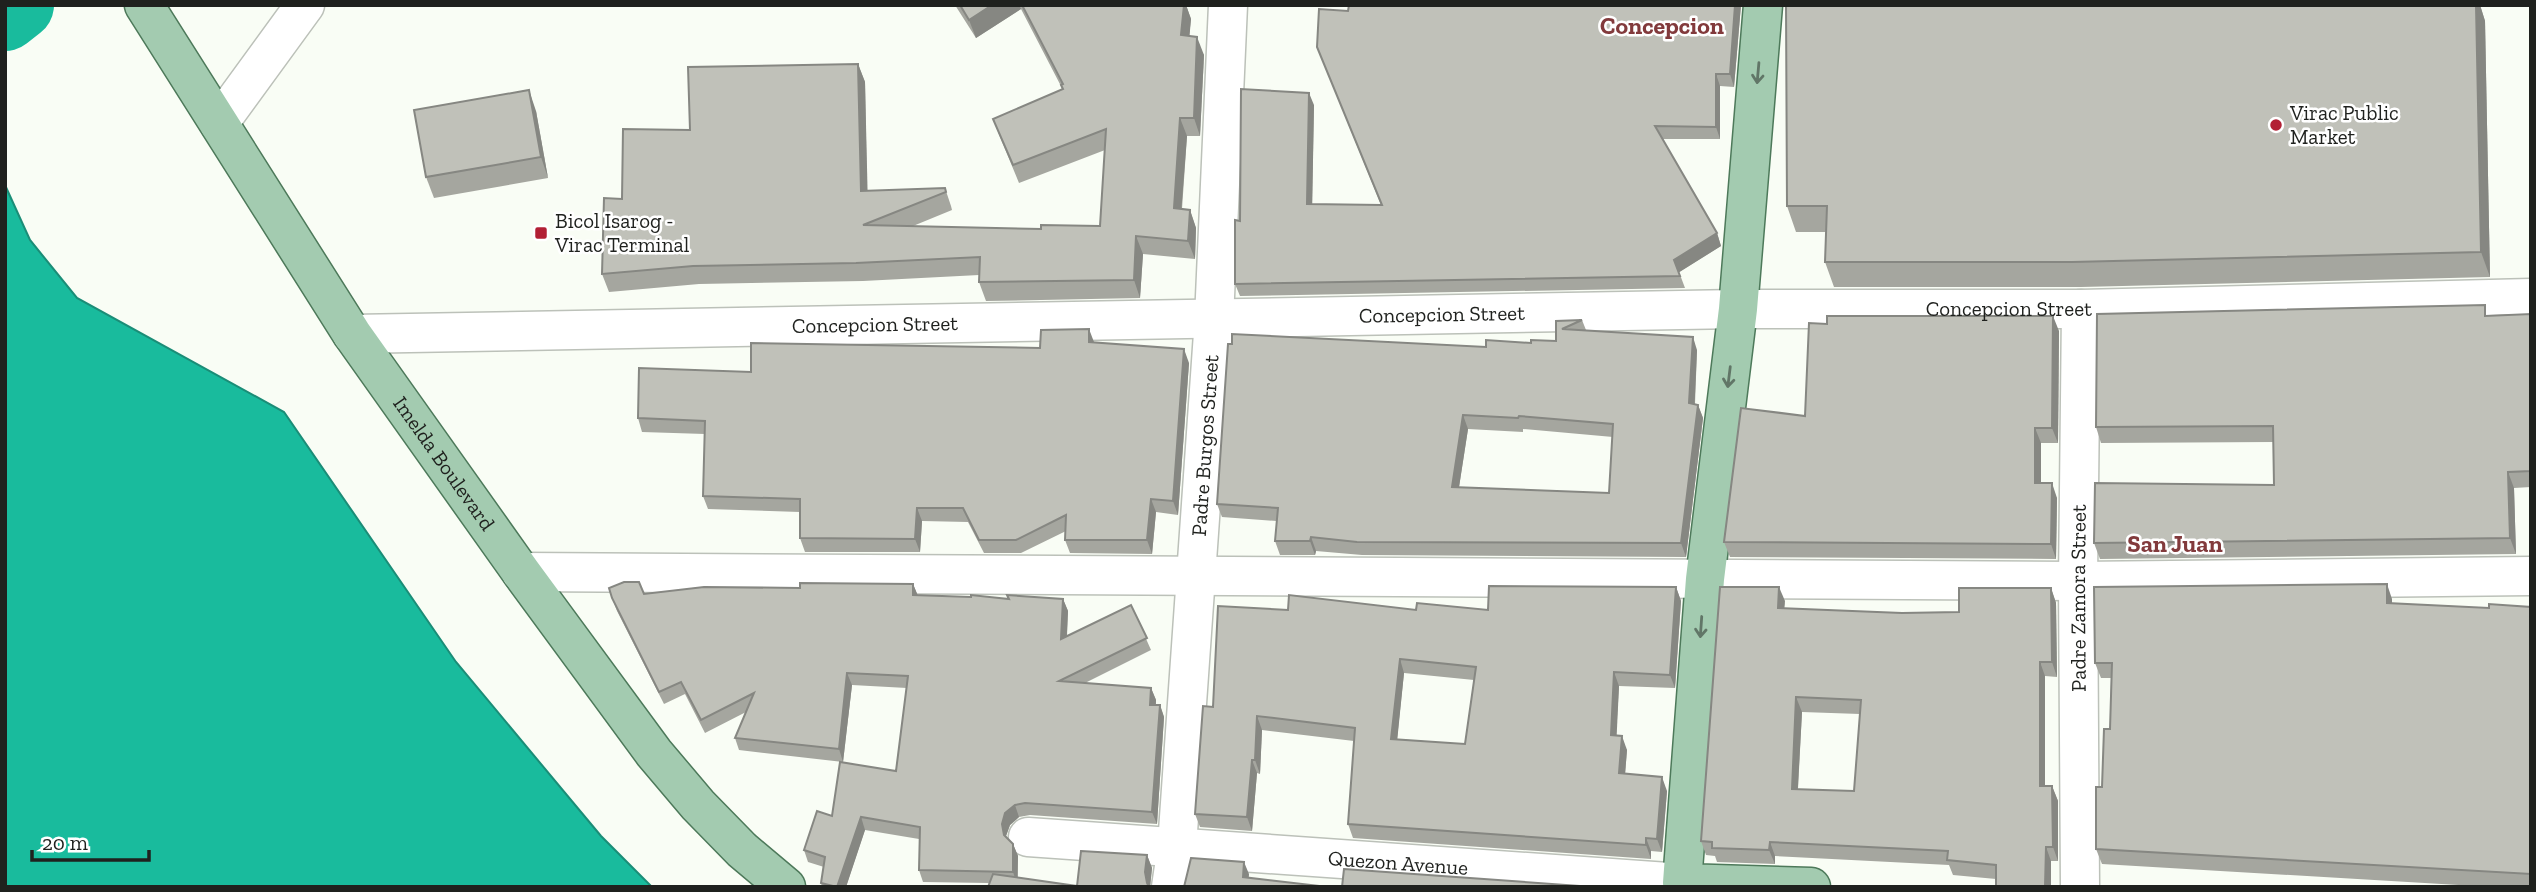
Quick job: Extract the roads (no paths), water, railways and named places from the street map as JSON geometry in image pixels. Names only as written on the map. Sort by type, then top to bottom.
[{"type":"main road","name":"Imelda Boulevard","points":[[144,5],[352,334],[521,572],[654,753],[698,805],[742,850],[786,887]]},
{"type":"main road","points":[[1682,885],[1705,579],[1738,309],[1763,5]]},
{"type":"main road","name":"Quezon Avenue","points":[[1682,885],[1811,887]]},
{"type":"street","points":[[219,123],[305,5]]},
{"type":"street","name":"Padre Burgos Street","points":[[1171,887],[1177,846],[1214,319],[1228,5]]},
{"type":"street","name":"Concepcion Street","points":[[352,334],[1738,309],[2081,309],[2531,298]]},
{"type":"street","name":"Padre Zamora Street","points":[[2080,887],[2078,582],[2081,309]]},
{"type":"street","points":[[521,572],[2078,582],[2531,576]]},
{"type":"street","name":"Quezon Avenue","points":[[1028,837],[1682,885]]},
{"type":"waterway","points":[[5,16],[19,5]]},
{"type":"place","name":"Virac Public Market","points":[[2276,125]]},
{"type":"place","name":"Bicol Isarog - Virac Terminal","points":[[541,233]]},
{"type":"district","name":"Concepcion","points":[[1662,26]]},
{"type":"district","name":"San Juan","points":[[2175,544]]}]
